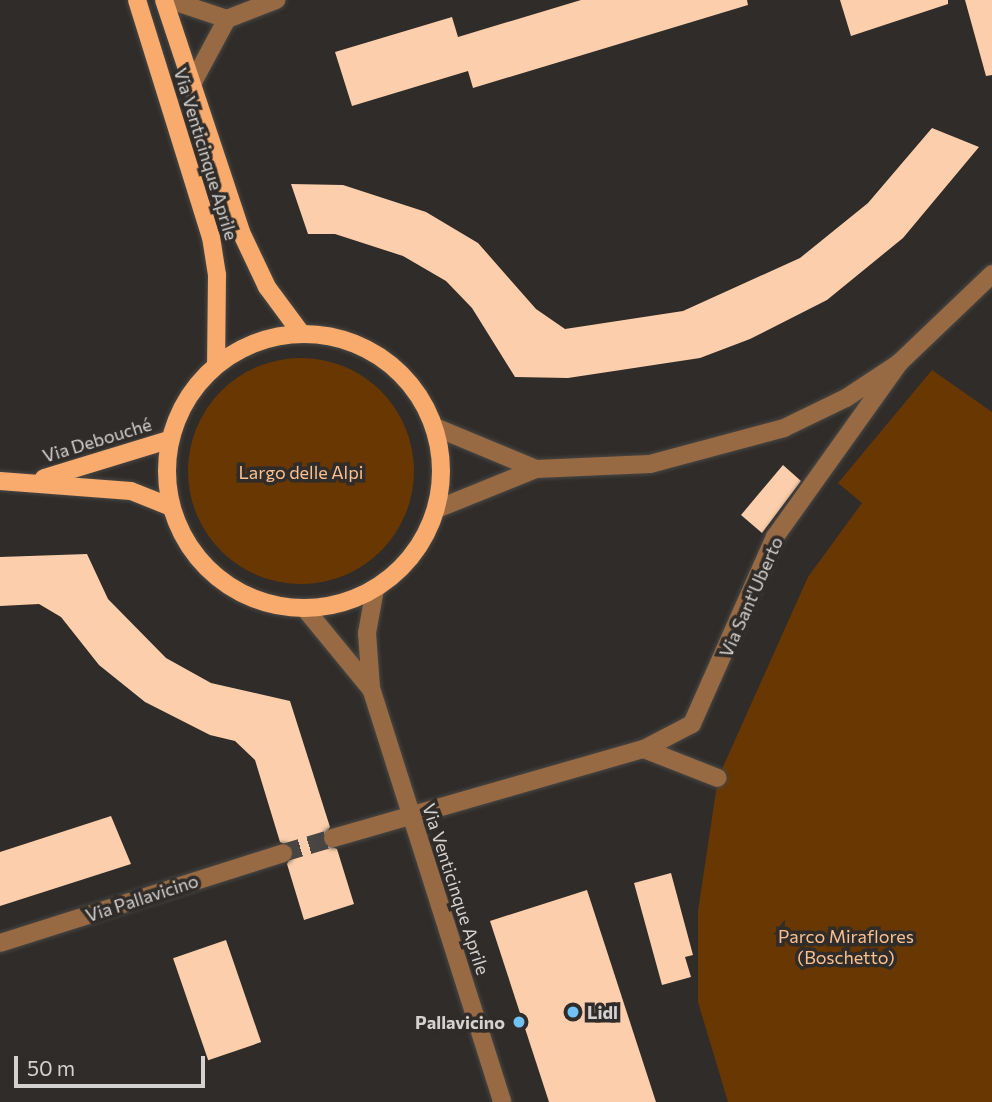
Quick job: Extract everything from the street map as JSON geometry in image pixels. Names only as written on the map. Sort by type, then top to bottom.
[{"type":"main road","name":"Via Venticinque Aprile","points":[[137,0],[211,237],[217,275],[216,365]]},
{"type":"main road","name":"Via Venticinque Aprile","points":[[164,0],[254,264],[301,333]]},
{"type":"main road","points":[[301,333],[340,337],[381,356],[414,387],[435,427],[442,468],[437,509],[418,551],[375,589],[345,604],[306,610],[258,602],[219,580],[189,547],[171,507],[164,461],[168,440],[191,393],[216,365],[253,342],[301,333]]},
{"type":"main road","name":"Via Debouché","points":[[38,480],[168,440]]},
{"type":"main road","name":"Via Debouché","points":[[0,481],[38,480],[131,491],[171,507]]},
{"type":"street","points":[[170,0],[228,19],[276,0]]},
{"type":"street","points":[[222,0],[228,19]]},
{"type":"street","name":"Via Venticinque Aprile","points":[[192,84],[228,19]]},
{"type":"street","points":[[437,509],[536,469],[650,464],[693,456],[784,428],[846,398],[899,363],[992,274]]},
{"type":"street","name":"Via Sant'Uberto","points":[[411,816],[644,749],[692,724],[775,537],[899,363]]},
{"type":"street","points":[[435,427],[536,469]]},
{"type":"street","name":"Via Venticinque Aprile","points":[[375,589],[367,633],[371,688],[502,1102]]},
{"type":"street","name":"Via Venticinque Aprile","points":[[306,610],[371,688]]},
{"type":"street","points":[[644,749],[718,778]]},
{"type":"street","points":[[333,838],[411,816]]},
{"type":"street","name":"Via Pallavicino","points":[[0,943],[284,853]]},
{"type":"green space","name":"Largo delle Alpi","points":[[312,358],[334,362],[354,371],[373,383],[389,399],[410,438],[414,471],[410,504],[406,514],[389,543],[373,559],[334,580],[290,584],[268,580],[248,571],[229,559],[213,543],[192,504],[188,460],[192,438],[201,418],[213,399],[229,383],[268,362]]},
{"type":"green space","name":"Parco Miraflores (Boschetto)","points":[[932,370],[992,412],[992,1102],[728,1102],[698,1002],[698,911],[718,778],[808,577],[862,503],[838,483]]},
{"type":"building","points":[[581,0],[747,0],[748,5],[473,88],[468,71],[352,106],[335,52],[452,17],[458,37]]},
{"type":"building","points":[[840,0],[948,0],[948,4],[851,36]]},
{"type":"building","points":[[965,0],[992,0],[992,75],[986,76]]},
{"type":"building","points":[[932,128],[979,147],[903,238],[827,300],[750,339],[700,358],[568,378],[515,377],[472,308],[446,281],[403,256],[335,234],[308,234],[291,184],[343,185],[426,212],[478,243],[536,309],[565,329],[683,311],[800,258],[868,203]]},
{"type":"building","points":[[783,465],[801,481],[762,533],[741,515]]},
{"type":"building","points":[[87,554],[108,599],[166,658],[211,683],[290,701],[330,827],[322,842],[337,849],[354,904],[304,920],[287,864],[294,849],[280,842],[255,760],[235,741],[210,735],[145,702],[99,665],[61,617],[39,604],[0,606],[0,557]]},
{"type":"building","points":[[111,816],[131,864],[0,906],[0,852]]},
{"type":"building","points":[[671,873],[693,955],[685,957],[691,977],[662,985],[634,883]]},
{"type":"building","name":"Lidl","points":[[587,890],[656,1102],[549,1102],[490,921]]},
{"type":"building","points":[[226,940],[261,1042],[208,1060],[173,958]]},
{"type":"tunnel","points":[[283,853],[333,838]]},
{"type":"place","name":"Lidl","points":[[573,1012]]},
{"type":"place","name":"Pallavicino","points":[[519,1022]]}]
